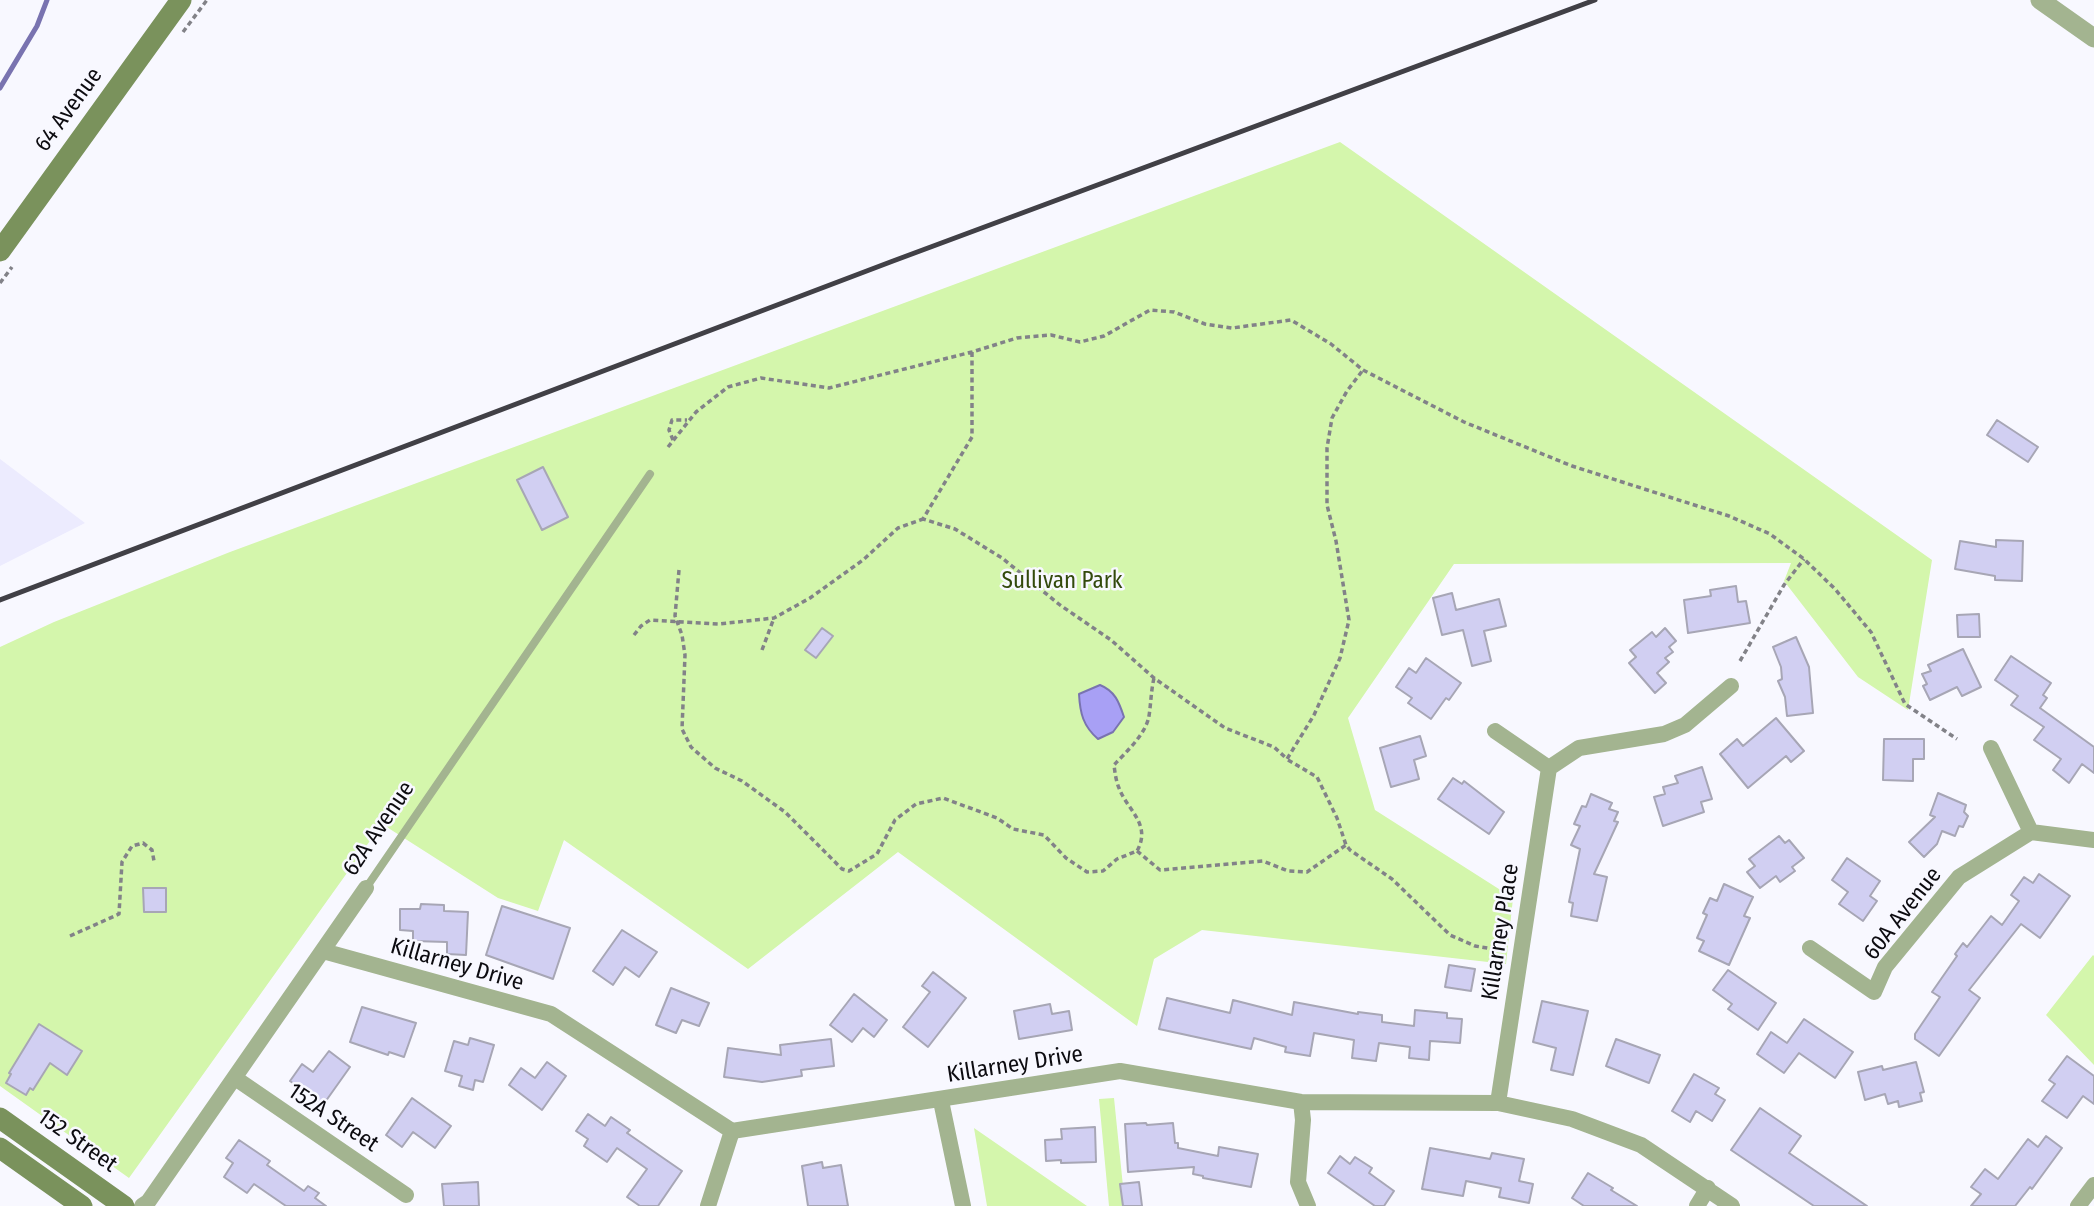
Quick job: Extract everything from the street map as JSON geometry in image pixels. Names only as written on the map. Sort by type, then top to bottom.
[{"type":"main road","name":"64 Avenue","points":[[0,251],[181,0]]},
{"type":"main road","name":"152 Street","points":[[0,1118],[124,1206]]},
{"type":"main road","points":[[0,1148],[82,1206]]},
{"type":"street","points":[[2040,0],[2094,38]]},
{"type":"street","points":[[1495,731],[1549,768],[1578,748],[1664,734],[1685,725],[1731,686]]},
{"type":"street","points":[[1991,748],[2031,832],[2094,840]]},
{"type":"street","name":"Killarney Place","points":[[1498,1103],[1549,768]]},
{"type":"street","name":"60A Avenue","points":[[1810,948],[1874,992],[1885,967],[1959,877],[2031,832]]},
{"type":"street","name":"62A Avenue","points":[[142,1206],[148,1202],[235,1079],[366,888]]},
{"type":"street","name":"Killarney Drive","points":[[323,951],[551,1014],[732,1131],[941,1101],[1120,1071],[1301,1102],[1498,1103],[1572,1119],[1641,1145],[1732,1206]]},
{"type":"street","name":"152A Street","points":[[235,1079],[406,1195]]},
{"type":"street","points":[[941,1101],[963,1206]]},
{"type":"street","points":[[1301,1102],[1303,1120],[1298,1182],[1308,1206]]},
{"type":"street","points":[[708,1206],[732,1131]]},
{"type":"street","points":[[2078,1206],[2094,1185]]},
{"type":"street","points":[[1697,1206],[1708,1188]]},
{"type":"lane","name":"62A Avenue","points":[[366,888],[650,474]]},
{"type":"path","points":[[668,447],[688,420],[728,387],[761,378],[829,388],[1017,338],[1051,335],[1080,342],[1104,337],[1150,310],[1174,312],[1205,324],[1231,328],[1291,320],[1331,344],[1363,370],[1464,422],[1549,454],[1572,466],[1729,516],[1770,534],[1804,559],[1835,589],[1871,632],[1905,704],[1957,739]]},
{"type":"path","points":[[923,519],[972,437],[972,352]]},
{"type":"path","points":[[1287,759],[1314,715],[1340,658],[1349,620],[1327,505],[1326,448],[1332,418],[1346,391],[1363,370]]},
{"type":"path","points":[[673,440],[669,430],[672,420],[688,420]]},
{"type":"path","points":[[634,635],[640,626],[650,620],[719,624],[774,618],[793,609],[863,560],[898,528],[923,519],[955,529],[1002,558],[1060,605],[1111,640],[1154,678],[1225,728],[1274,747],[1287,759],[1317,777],[1337,818],[1346,845],[1392,879],[1450,935],[1475,946],[1507,951]]},
{"type":"path","points":[[1740,661],[1784,585],[1804,559]]},
{"type":"path","points":[[679,570],[675,616],[685,654],[682,729],[691,747],[715,768],[742,781],[785,812],[842,869],[849,871],[877,854],[895,820],[916,804],[943,799],[997,818],[1013,829],[1044,835],[1066,859],[1087,872],[1103,871],[1117,859],[1137,851],[1142,843],[1138,816],[1119,789],[1114,765],[1149,718],[1149,701],[1154,678]]},
{"type":"path","points":[[762,650],[774,618]]},
{"type":"path","points":[[70,936],[119,914],[122,862],[132,846],[143,843],[152,850],[153,860]]},
{"type":"path","points":[[1137,851],[1160,870],[1263,861],[1288,871],[1307,872],[1346,845]]},
{"type":"shaded area","points":[[0,459],[85,523],[0,566]]},
{"type":"shaded area","points":[[1100,685],[1116,698],[1124,717],[1113,732],[1098,739],[1083,719],[1079,694]]},
{"type":"green space","name":"Sullivan Park","points":[[1340,142],[1932,560],[1908,710],[1858,677],[1784,581],[1791,563],[1454,564],[1348,718],[1375,810],[1513,898],[1506,964],[1202,930],[1154,959],[1137,1026],[898,852],[748,969],[564,840],[538,911],[498,898],[382,824],[129,1178],[0,1086],[0,647],[54,622],[230,552]]},
{"type":"green space","points":[[2094,956],[2094,1065],[2046,1015]]},
{"type":"green space","points":[[1114,1098],[1125,1206],[1109,1206],[1099,1099]]},
{"type":"green space","points":[[974,1128],[1087,1206],[987,1206]]},
{"type":"building","points":[[1997,420],[2038,447],[2028,462],[1987,435]]},
{"type":"building","points":[[543,467],[568,517],[542,530],[517,480]]},
{"type":"building","points":[[1996,540],[2023,541],[2022,581],[1995,580],[1995,576],[1955,569],[1960,541],[1996,547]]},
{"type":"building","points":[[1736,586],[1738,602],[1746,601],[1750,623],[1688,633],[1684,600],[1711,596],[1710,590]]},
{"type":"building","points":[[1452,593],[1456,610],[1499,599],[1506,626],[1484,631],[1491,661],[1472,666],[1463,630],[1442,635],[1433,598]]},
{"type":"building","points":[[1979,614],[1980,637],[1958,637],[1957,615]]},
{"type":"building","points":[[822,628],[833,636],[816,658],[805,650]]},
{"type":"building","points":[[1665,628],[1676,641],[1669,647],[1673,652],[1665,658],[1669,662],[1657,673],[1666,683],[1655,693],[1629,663],[1636,657],[1630,650],[1652,632],[1656,637]]},
{"type":"building","points":[[1796,637],[1809,667],[1813,713],[1787,716],[1785,697],[1778,681],[1782,679],[1781,667],[1773,647]]},
{"type":"building","points":[[1963,649],[1981,687],[1962,696],[1957,687],[1930,700],[1923,686],[1927,684],[1922,674],[1931,671],[1928,665]]},
{"type":"building","points":[[2011,656],[2051,683],[2043,695],[2047,698],[2040,708],[2094,747],[2094,773],[2082,764],[2069,783],[2053,770],[2061,759],[2034,740],[2044,727],[2011,705],[2018,696],[1995,680]]},
{"type":"building","points":[[1426,658],[1461,683],[1431,719],[1408,703],[1412,698],[1396,687],[1409,668],[1416,673]]},
{"type":"building","points":[[1776,718],[1804,751],[1791,762],[1786,756],[1748,788],[1720,754],[1737,739],[1743,746]]},
{"type":"building","points":[[1420,736],[1426,756],[1414,760],[1419,779],[1391,787],[1380,748]]},
{"type":"building","points":[[1884,739],[1924,739],[1924,759],[1913,759],[1913,781],[1883,780]]},
{"type":"building","points":[[1702,767],[1712,799],[1701,802],[1704,812],[1663,826],[1654,797],[1665,794],[1663,787],[1678,783],[1675,776]]},
{"type":"building","points":[[1453,778],[1462,784],[1464,781],[1504,812],[1489,834],[1438,799]]},
{"type":"building","points":[[1938,793],[1966,805],[1964,812],[1968,816],[1955,836],[1942,831],[1937,844],[1924,857],[1909,842],[1935,817],[1930,815]]},
{"type":"building","points":[[1591,794],[1612,803],[1609,809],[1618,812],[1614,821],[1618,822],[1594,874],[1607,877],[1597,921],[1571,916],[1573,903],[1569,902],[1580,849],[1571,845],[1580,826],[1574,824]]},
{"type":"building","points":[[1779,836],[1785,843],[1789,840],[1804,858],[1792,867],[1795,871],[1780,882],[1776,876],[1760,888],[1747,872],[1755,866],[1749,859]]},
{"type":"building","points":[[1847,858],[1880,881],[1870,896],[1877,901],[1863,921],[1839,904],[1848,892],[1832,880]]},
{"type":"building","points":[[2039,874],[2070,896],[2040,938],[2021,924],[1969,990],[1980,998],[1939,1056],[1915,1039],[1915,1034],[1940,997],[1932,992],[1963,943],[1967,947],[1991,916],[2002,925],[2019,901],[2011,895],[2024,877],[2033,883]]},
{"type":"building","points":[[1724,884],[1753,897],[1744,916],[1750,918],[1729,965],[1699,951],[1704,941],[1697,938],[1707,915],[1703,913],[1710,898],[1717,901]]},
{"type":"building","points":[[143,888],[166,888],[166,912],[144,912]]},
{"type":"building","points":[[421,904],[444,905],[444,911],[468,912],[466,955],[447,954],[447,942],[413,941],[413,931],[400,930],[400,909],[420,909]]},
{"type":"building","points":[[502,906],[570,928],[553,979],[486,955]]},
{"type":"building","points":[[622,930],[657,952],[639,977],[625,967],[613,985],[593,971]]},
{"type":"building","points":[[1449,965],[1475,969],[1471,991],[1445,987]]},
{"type":"building","points":[[1728,970],[1776,1003],[1758,1030],[1728,1009],[1732,1004],[1713,990]]},
{"type":"building","points":[[933,972],[966,998],[928,1047],[903,1027],[930,992],[922,986]]},
{"type":"building","points":[[671,988],[709,1003],[699,1026],[682,1020],[676,1033],[656,1025]]},
{"type":"building","points":[[854,994],[887,1020],[874,1037],[863,1028],[852,1042],[830,1025]]},
{"type":"building","points":[[1167,998],[1230,1013],[1233,1000],[1292,1015],[1294,1002],[1358,1014],[1382,1015],[1382,1022],[1414,1026],[1415,1010],[1447,1013],[1447,1018],[1462,1019],[1460,1043],[1430,1041],[1429,1060],[1409,1058],[1410,1047],[1379,1043],[1376,1061],[1352,1058],[1354,1040],[1314,1033],[1310,1056],[1285,1052],[1286,1047],[1254,1038],[1251,1049],[1159,1029]]},
{"type":"building","points":[[1542,1001],[1588,1011],[1573,1075],[1551,1070],[1556,1048],[1533,1042]]},
{"type":"building","points":[[1050,1004],[1052,1014],[1069,1011],[1072,1030],[1019,1039],[1014,1011]]},
{"type":"building","points":[[362,1007],[416,1023],[404,1057],[389,1052],[388,1055],[350,1042]]},
{"type":"building","points":[[1804,1019],[1853,1052],[1835,1078],[1799,1053],[1784,1073],[1757,1054],[1771,1032],[1787,1043]]},
{"type":"building","points":[[39,1024],[82,1051],[67,1075],[50,1063],[33,1090],[30,1088],[26,1095],[6,1083],[11,1074],[9,1073]]},
{"type":"building","points":[[470,1038],[494,1045],[483,1082],[475,1080],[473,1090],[459,1086],[462,1076],[445,1071],[454,1041],[468,1045]]},
{"type":"building","points":[[831,1039],[834,1066],[801,1070],[802,1076],[762,1082],[724,1077],[728,1048],[781,1055],[780,1045]]},
{"type":"building","points":[[1616,1039],[1660,1055],[1649,1083],[1606,1066]]},
{"type":"building","points":[[329,1051],[350,1067],[323,1105],[290,1081],[302,1064],[313,1072]]},
{"type":"building","points":[[2067,1056],[2094,1076],[2094,1104],[2083,1096],[2067,1118],[2042,1101],[2055,1084],[2049,1080]]},
{"type":"building","points":[[547,1062],[566,1076],[542,1110],[509,1085],[521,1068],[535,1078]]},
{"type":"building","points":[[1916,1062],[1924,1092],[1920,1093],[1922,1101],[1899,1107],[1898,1101],[1888,1104],[1885,1094],[1865,1100],[1858,1072],[1882,1066],[1883,1070]]},
{"type":"building","points":[[1694,1074],[1719,1088],[1715,1094],[1725,1100],[1712,1121],[1696,1111],[1690,1122],[1672,1111]]},
{"type":"building","points":[[412,1098],[451,1126],[435,1148],[413,1132],[402,1147],[386,1135]]},
{"type":"building","points":[[1760,1108],[1801,1136],[1789,1153],[1867,1206],[1814,1206],[1731,1150]]},
{"type":"building","points":[[588,1114],[605,1126],[611,1117],[630,1130],[627,1133],[682,1171],[658,1206],[640,1206],[627,1197],[647,1169],[617,1148],[607,1162],[584,1146],[588,1139],[576,1131]]},
{"type":"building","points":[[1173,1123],[1178,1148],[1218,1156],[1219,1147],[1258,1154],[1251,1187],[1203,1178],[1193,1174],[1194,1167],[1128,1172],[1125,1124]]},
{"type":"building","points":[[1095,1127],[1096,1162],[1046,1161],[1045,1140],[1062,1139],[1061,1129]]},
{"type":"building","points":[[2046,1136],[2062,1148],[2032,1189],[2030,1187],[2015,1206],[1971,1206],[1981,1194],[1971,1187],[1985,1169],[1998,1179],[2028,1139],[2038,1147]]},
{"type":"building","points":[[239,1140],[270,1161],[267,1165],[304,1191],[308,1186],[319,1193],[315,1198],[326,1206],[286,1206],[254,1184],[247,1193],[224,1177],[233,1163],[226,1158]]},
{"type":"building","points":[[1430,1148],[1490,1159],[1492,1153],[1524,1159],[1519,1181],[1533,1184],[1529,1203],[1499,1197],[1501,1188],[1466,1181],[1463,1196],[1422,1189]]},
{"type":"building","points":[[1340,1156],[1350,1164],[1355,1157],[1372,1168],[1369,1173],[1394,1191],[1384,1206],[1375,1206],[1328,1173]]},
{"type":"building","points":[[822,1162],[823,1168],[841,1165],[848,1206],[808,1206],[802,1166]]},
{"type":"building","points":[[1588,1173],[1637,1206],[1584,1206],[1572,1198]]},
{"type":"building","points":[[478,1182],[479,1206],[444,1206],[442,1184]]},
{"type":"building","points":[[1139,1182],[1142,1206],[1123,1206],[1120,1184]]},
{"type":"waterway","points":[[0,88],[37,26],[47,0]]},
{"type":"railway","points":[[0,600],[893,261],[1595,0]]}]
